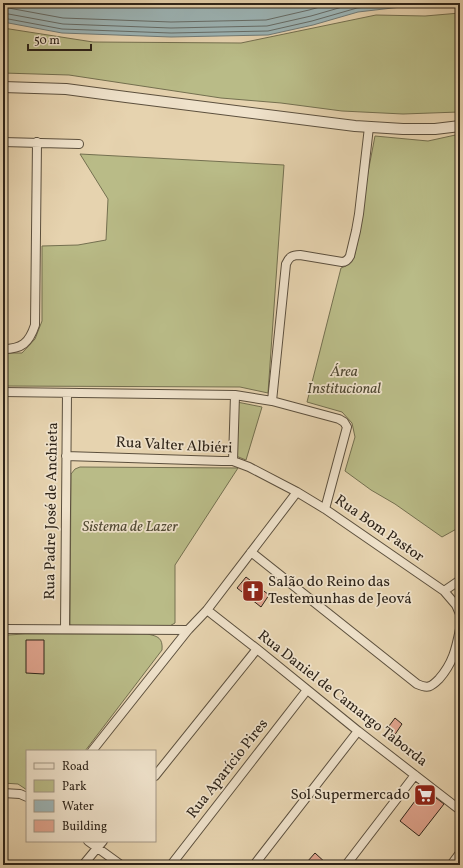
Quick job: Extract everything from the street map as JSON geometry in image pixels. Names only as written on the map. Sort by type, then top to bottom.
[{"type":"street","points":[[3,86],[66,89],[369,127],[435,129],[460,126]]},
{"type":"street","points":[[272,401],[286,264],[292,256],[295,255],[342,262],[348,260],[359,214],[369,127]]},
{"type":"street","points":[[3,142],[79,144]]},
{"type":"street","points":[[3,349],[22,346],[31,336],[35,325],[37,142]]},
{"type":"street","points":[[3,392],[235,395],[272,401],[339,419],[344,422],[347,427],[325,509]]},
{"type":"street","name":"Rua Padre José de Anchieta","points":[[65,629],[67,393]]},
{"type":"street","points":[[233,462],[235,395]]},
{"type":"street","name":"Rua Valter Albiéri","points":[[66,456],[233,462],[249,467],[297,492]]},
{"type":"street","points":[[93,750],[188,630],[207,610],[297,492]]},
{"type":"street","name":"Rua Bom Pastor","points":[[297,492],[325,509],[444,591],[456,605],[460,614]]},
{"type":"street","points":[[251,552],[417,684],[423,687],[428,687],[433,684],[445,672],[451,663],[456,651],[460,629]]},
{"type":"street","points":[[444,591],[460,580]]},
{"type":"street","name":"Rua Daniel de Camargo Taborda","points":[[207,610],[358,732],[460,810]]},
{"type":"street","points":[[3,629],[188,630]]},
{"type":"street","points":[[156,775],[257,649]]},
{"type":"street","name":"Rua Aparício Pires","points":[[171,865],[307,690]]},
{"type":"street","points":[[254,865],[358,732]]},
{"type":"street","points":[[346,865],[415,775]]},
{"type":"street","points":[[6,793],[20,794],[26,797]]},
{"type":"street","points":[[83,865],[100,844],[121,865]]},
{"type":"street","points":[[451,865],[460,853]]},
{"type":"green space","points":[[460,13],[459,112],[403,114],[342,111],[281,103],[221,98],[69,75],[3,73],[3,28],[93,42],[241,43],[376,15],[425,16]]},
{"type":"green space","name":"Área Institucional","points":[[460,134],[460,527],[442,537],[345,471],[355,437],[352,423],[342,412],[307,402],[341,268],[346,266],[354,258],[375,136],[428,141]]},
{"type":"green space","points":[[80,154],[284,165],[268,393],[240,387],[3,386],[3,353],[22,353],[35,339],[42,321],[42,246],[78,245],[106,240],[108,199]]},
{"type":"green space","points":[[237,402],[262,407],[246,460],[236,456]]},
{"type":"green space","name":"Sistema de Lazer","points":[[80,467],[238,468],[175,565],[175,623],[166,628],[70,625],[71,474],[75,469]]},
{"type":"green space","points":[[147,634],[159,638],[162,643],[162,650],[86,750],[26,750],[26,789],[18,784],[3,783],[3,640],[8,635]]},
{"type":"water","points":[[3,3],[460,4],[449,7],[401,7],[358,12],[313,25],[268,35],[171,37],[62,33],[3,22]]},
{"type":"building","name":"Salão do Reino das Testemunhas de Jeová","points":[[246,577],[269,595],[261,607],[237,588]]},
{"type":"building","points":[[26,640],[44,640],[44,674],[26,673]]},
{"type":"building","points":[[395,718],[402,724],[394,736],[386,730]]},
{"type":"building","points":[[424,789],[444,804],[419,836],[400,821]]},
{"type":"building","points":[[315,853],[328,865],[311,865],[307,862]]},
{"type":"place","name":"Salão do Reino das Testemunhas de Jeová","points":[[253,591]]},
{"type":"place","name":"Sol Supermercado","points":[[425,795]]}]
